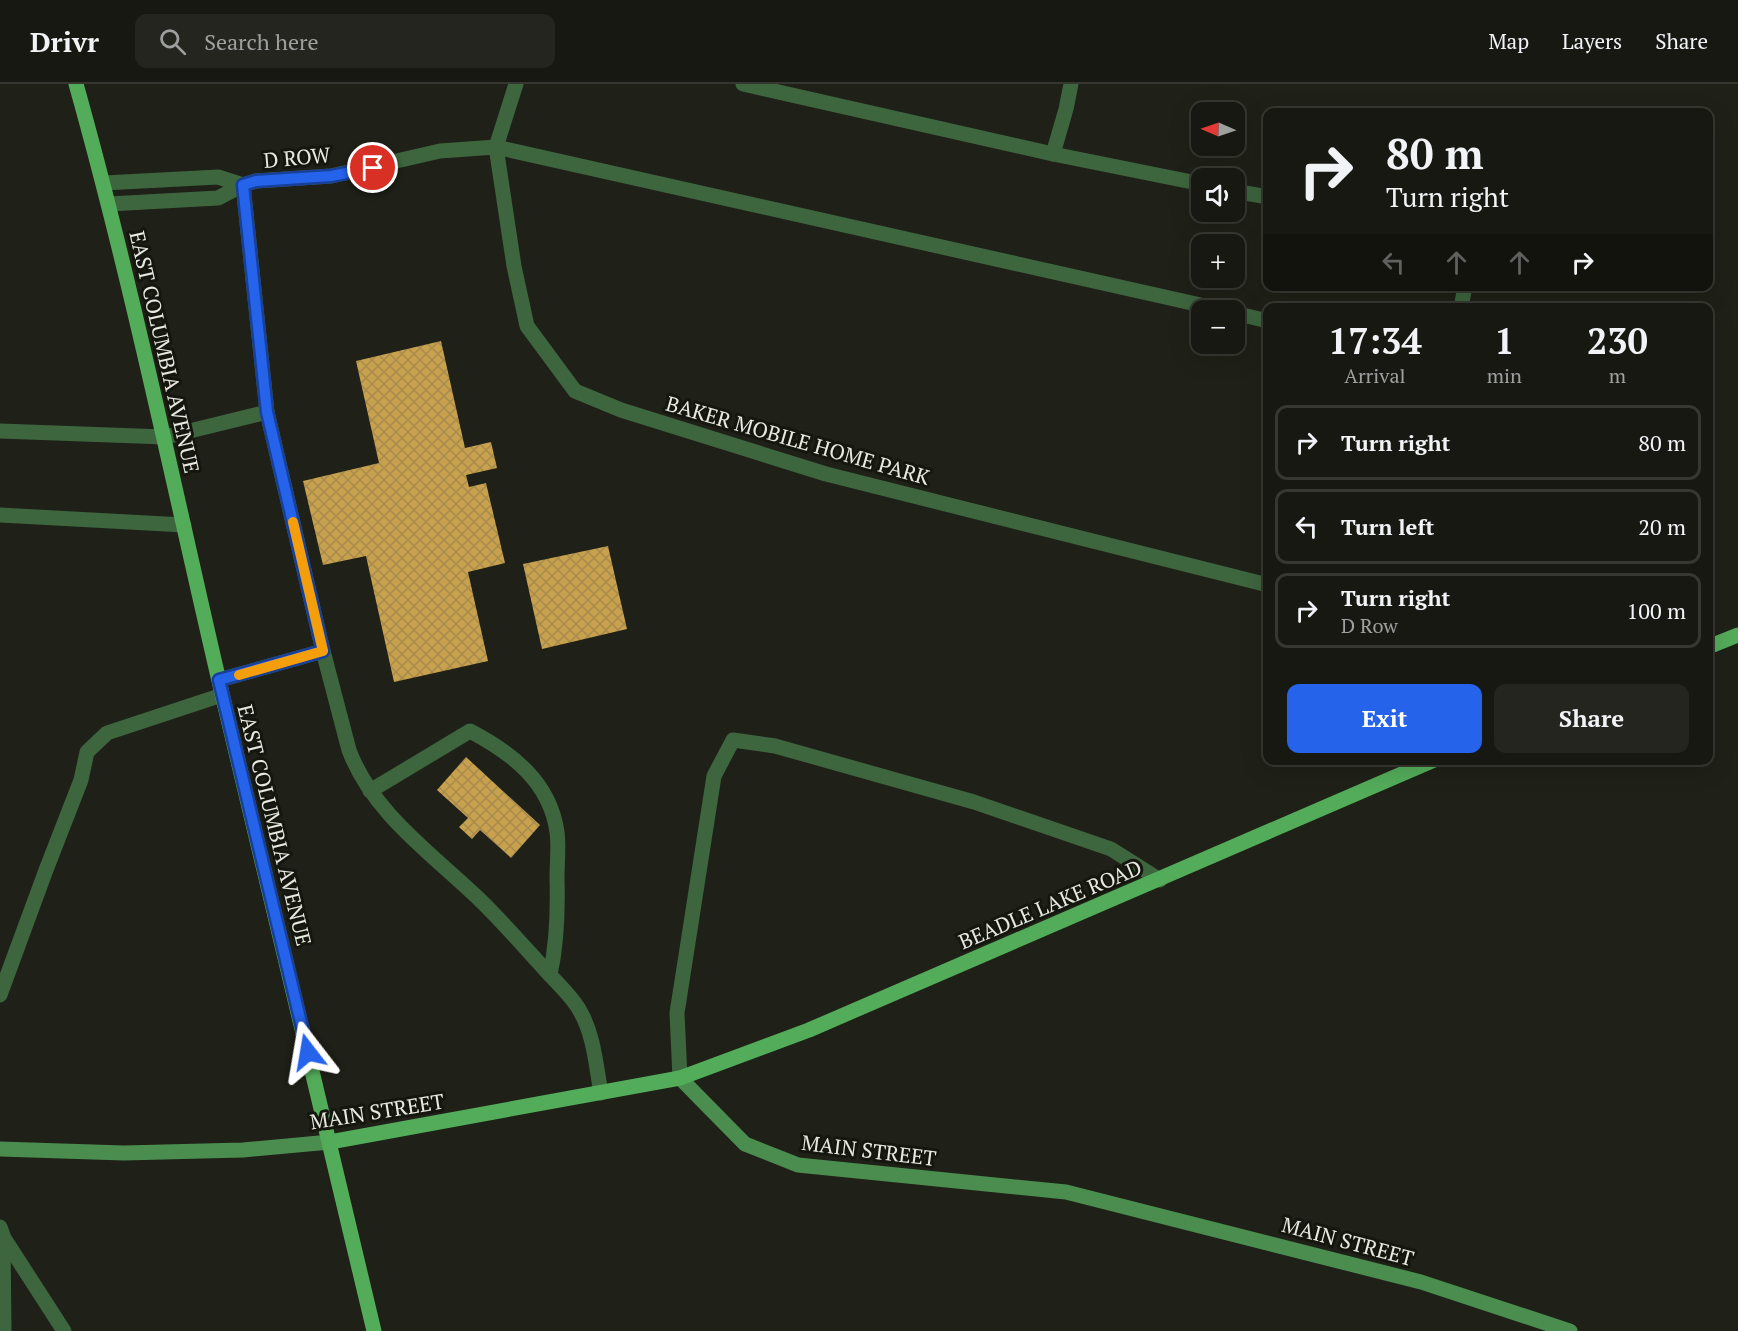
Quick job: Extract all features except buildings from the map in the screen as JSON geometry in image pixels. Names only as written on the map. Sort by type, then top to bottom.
[{"type":"main road","name":"EAST COLUMBIA AVENUE","points":[[76,84],[104,183],[165,437],[221,688],[374,1331]]},
{"type":"main road","points":[[1713,646],[1738,635]]},
{"type":"main road","name":"BEADLE LAKE ROAD","points":[[680,1078],[809,1030],[1423,765]]},
{"type":"main road","name":"MAIN STREET","points":[[330,1142],[680,1078]]},
{"type":"street","name":"BAKER MOBILE HOME PARK","points":[[516,84],[496,147],[514,266],[527,326],[574,391],[621,410],[826,474],[1263,584]]},
{"type":"street","points":[[743,84],[1053,154],[1191,182]]},
{"type":"street","points":[[1053,154],[1071,84]]},
{"type":"street","name":"D ROW","points":[[109,204],[219,198],[256,181],[331,176],[440,151],[496,147]]},
{"type":"street","points":[[496,147],[1191,303]]},
{"type":"street","name":"D ROW","points":[[104,183],[218,177],[243,185]]},
{"type":"street","points":[[243,185],[267,412],[323,651],[349,750],[370,791],[423,847],[480,899],[579,1008],[594,1052],[601,1093]]},
{"type":"street","points":[[1245,193],[1263,196]]},
{"type":"street","points":[[1245,316],[1263,320]]},
{"type":"street","points":[[0,431],[165,437],[267,412]]},
{"type":"street","points":[[0,515],[184,525]]},
{"type":"street","points":[[0,995],[81,780],[87,753],[107,733],[323,651]]},
{"type":"street","points":[[370,791],[470,730],[505,751],[521,765],[546,795],[558,834],[557,925],[550,975]]},
{"type":"street","points":[[680,1078],[677,1013],[714,776],[733,740],[774,746],[974,802],[1111,849],[1160,880]]},
{"type":"street","name":"MAIN STREET","points":[[680,1078],[745,1144],[798,1165],[1066,1192],[1422,1282],[1570,1331]]},
{"type":"street","name":"MAIN STREET","points":[[0,1149],[124,1153],[243,1150],[330,1142]]},
{"type":"street","points":[[1,1230],[4,1331]]},
{"type":"street","points":[[1,1230],[64,1331]]},
{"type":"slow traffic","points":[[239,675],[323,651],[293,522]]},
{"type":"route","points":[[308,1052],[219,680],[323,651],[267,412],[250,259],[248,212],[243,185],[256,181],[331,176],[373,168]]}]
